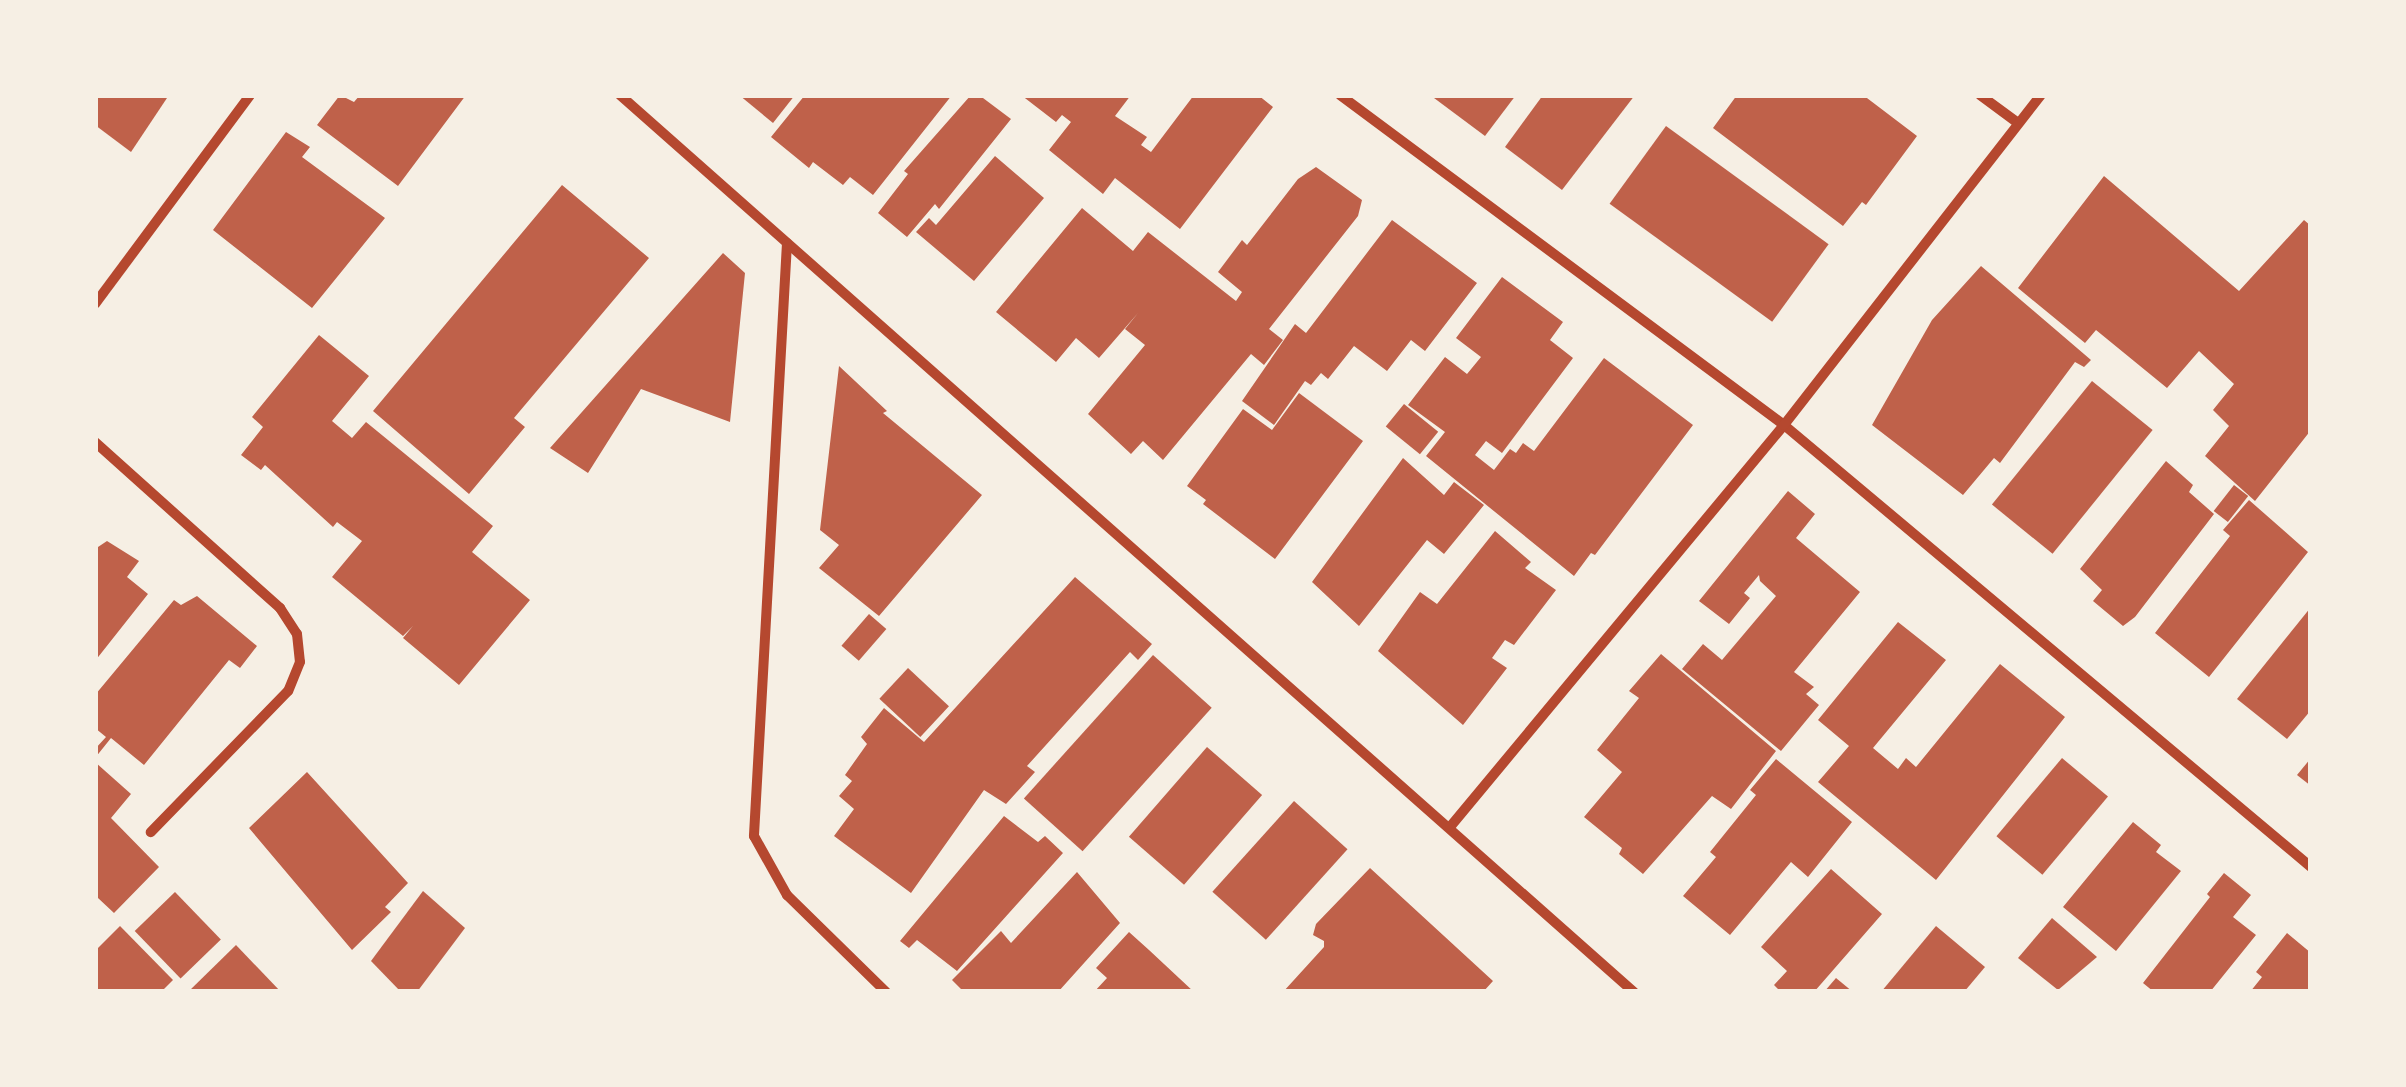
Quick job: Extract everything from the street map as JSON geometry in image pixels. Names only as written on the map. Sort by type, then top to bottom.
[{"type":"street","points":[[95,304],[250,95]]},
{"type":"street","points":[[620,95],[1634,992]]},
{"type":"street","points":[[1340,95],[1784,425],[2311,867]]},
{"type":"street","points":[[1980,95],[2018,123]]},
{"type":"street","points":[[1450,827],[1784,425],[2041,95]]},
{"type":"street","points":[[787,244],[754,836],[787,895],[886,992]]},
{"type":"street","points":[[95,442],[280,608],[298,634],[300,662],[288,691],[151,832]]},
{"type":"building","points":[[95,95],[169,95],[131,152],[95,125]]},
{"type":"building","points":[[340,95],[354,102],[360,95],[466,95],[398,186],[317,125]]},
{"type":"building","points":[[739,95],[795,95],[773,123]]},
{"type":"building","points":[[805,95],[952,95],[873,195],[850,177],[843,185],[813,162],[809,168],[771,137]]},
{"type":"building","points":[[971,95],[979,95],[1011,119],[939,209],[935,204],[907,237],[878,213],[908,174],[904,171]]},
{"type":"building","points":[[1021,95],[1131,95],[1115,116],[1147,137],[1141,145],[1151,152],[1194,95],[1258,95],[1273,107],[1180,229],[1115,178],[1103,194],[1049,150],[1071,122],[1062,115],[1056,122]]},
{"type":"building","points":[[1430,95],[1516,95],[1485,136]]},
{"type":"building","points":[[1543,95],[1635,95],[1562,190],[1505,147]]},
{"type":"building","points":[[1737,95],[1863,95],[1917,136],[1866,205],[1862,202],[1843,226],[1713,128]]},
{"type":"building","points":[[1666,126],[1829,244],[1772,322],[1610,204]]},
{"type":"building","points":[[286,132],[310,147],[302,157],[385,218],[312,308],[213,230]]},
{"type":"building","points":[[995,156],[1044,198],[974,281],[916,232],[929,218],[936,225]]},
{"type":"building","points":[[1316,167],[1362,200],[1358,216],[1269,329],[1283,340],[1264,365],[1251,354],[1163,460],[1143,441],[1131,454],[1088,414],[1145,345],[1125,329],[1138,313],[1099,358],[1076,338],[1056,362],[996,312],[1082,208],[1133,251],[1148,232],[1236,301],[1242,292],[1218,272],[1242,240],[1247,245],[1298,179]]},
{"type":"building","points":[[2104,176],[2239,291],[2304,220],[2311,226],[2311,430],[2255,501],[2205,456],[2229,426],[2213,410],[2234,384],[2199,351],[2167,388],[2096,330],[2085,343],[2018,288]]},
{"type":"building","points":[[562,185],[649,258],[514,418],[525,427],[469,494],[373,411]]},
{"type":"building","points":[[1392,220],[1477,283],[1425,351],[1411,340],[1387,371],[1354,346],[1328,379],[1321,373],[1311,385],[1305,381],[1274,425],[1242,401],[1295,324],[1306,333]]},
{"type":"building","points":[[723,253],[745,273],[730,422],[641,389],[588,473],[550,448]]},
{"type":"building","points":[[1981,266],[2091,360],[2084,367],[2075,362],[2000,463],[1994,458],[1963,495],[1872,425],[1932,320]]},
{"type":"building","points":[[1502,277],[1563,322],[1550,340],[1573,358],[1502,453],[1486,441],[1475,455],[1494,470],[1510,449],[1516,453],[1523,443],[1534,451],[1604,358],[1693,425],[1595,555],[1591,553],[1574,576],[1426,456],[1445,432],[1408,405],[1445,357],[1467,374],[1481,357],[1456,338]]},
{"type":"building","points":[[319,335],[369,376],[332,421],[352,438],[366,422],[493,526],[472,552],[530,600],[459,685],[403,638],[413,626],[403,636],[332,577],[362,541],[337,522],[333,527],[265,465],[261,470],[241,455],[263,427],[252,417]]},
{"type":"building","points":[[839,366],[887,411],[883,413],[982,495],[879,616],[819,568],[839,545],[820,530]]},
{"type":"building","points":[[2092,381],[2153,430],[2053,554],[1992,505]]},
{"type":"building","points":[[1299,393],[1363,441],[1275,559],[1203,504],[1206,500],[1187,486],[1243,409],[1272,430]]},
{"type":"building","points":[[1404,404],[1438,432],[1420,454],[1386,427]]},
{"type":"building","points":[[1403,458],[1444,495],[1454,482],[1484,505],[1444,554],[1427,540],[1359,626],[1312,582]]},
{"type":"building","points":[[2166,461],[2193,485],[2189,492],[2214,514],[2135,617],[2123,626],[2093,601],[2102,590],[2080,569]]},
{"type":"building","points":[[2234,485],[2248,496],[2228,522],[2214,511]]},
{"type":"building","points":[[1788,491],[1815,514],[1796,538],[1860,592],[1794,672],[1814,687],[1806,694],[1819,705],[1781,751],[1682,669],[1703,644],[1722,660],[1776,596],[1759,575],[1744,593],[1750,598],[1729,624],[1699,601]]},
{"type":"building","points":[[2249,500],[2308,552],[2209,677],[2155,633],[2230,536],[2223,530]]},
{"type":"building","points":[[1495,531],[1531,562],[1525,568],[1556,590],[1514,645],[1505,640],[1492,658],[1507,668],[1463,725],[1378,651],[1420,592],[1437,604]]},
{"type":"building","points":[[107,541],[139,561],[127,577],[148,594],[95,661],[95,549]]},
{"type":"building","points":[[1075,577],[1152,644],[1138,660],[1130,652],[1027,766],[1035,772],[1006,804],[984,790],[911,893],[834,836],[854,809],[839,796],[852,781],[845,775],[867,744],[861,737],[884,708],[924,742]]},
{"type":"building","points":[[197,596],[257,646],[240,668],[229,660],[144,765],[111,738],[95,758],[95,749],[106,737],[95,728],[95,695],[174,600],[181,605]]},
{"type":"building","points":[[2311,607],[2311,710],[2287,739],[2237,699]]},
{"type":"building","points":[[869,614],[886,629],[859,661],[841,646]]},
{"type":"building","points":[[1898,622],[1946,660],[1873,748],[1898,769],[1906,758],[1916,767],[2000,664],[2065,717],[1936,880],[1818,782],[1849,746],[1818,720]]},
{"type":"building","points":[[1661,654],[1776,751],[1731,809],[1712,796],[1643,874],[1619,854],[1622,848],[1584,817],[1622,772],[1597,750],[1639,698],[1629,691]]},
{"type":"building","points":[[1153,655],[1212,708],[1083,851],[1024,798]]},
{"type":"building","points":[[908,668],[949,706],[920,737],[879,699]]},
{"type":"building","points":[[1207,747],[1262,795],[1184,885],[1129,837]]},
{"type":"building","points":[[2062,758],[2108,797],[2042,875],[1996,836]]},
{"type":"building","points":[[2311,758],[2311,786],[2297,775]]},
{"type":"building","points":[[1776,759],[1852,822],[1808,877],[1791,862],[1730,935],[1683,896],[1716,857],[1710,852],[1756,795],[1750,790]]},
{"type":"building","points":[[95,762],[131,794],[111,818],[159,867],[114,913],[98,898],[95,901]]},
{"type":"building","points":[[307,772],[408,883],[385,907],[391,912],[352,950],[249,828]]},
{"type":"building","points":[[1294,801],[1348,849],[1266,940],[1212,892]]},
{"type":"building","points":[[1004,816],[1038,842],[1045,836],[1063,853],[957,971],[917,940],[909,948],[900,941]]},
{"type":"building","points":[[2133,822],[2161,845],[2156,852],[2181,871],[2116,951],[2063,907]]},
{"type":"building","points":[[1370,868],[1493,981],[1483,992],[1283,992],[1324,947],[1324,941],[1313,935],[1316,924]]},
{"type":"building","points":[[1831,869],[1882,914],[1814,992],[1781,992],[1774,985],[1787,971],[1761,947]]},
{"type":"building","points":[[1077,872],[1120,923],[1058,992],[964,992],[952,980],[1001,931],[1011,943]]},
{"type":"building","points":[[2224,873],[2251,895],[2233,917],[2256,935],[2210,992],[2154,992],[2143,983]]},
{"type":"building","points":[[423,891],[465,928],[417,992],[401,992],[371,961]]},
{"type":"building","points":[[175,892],[221,939],[181,978],[135,931]]},
{"type":"building","points":[[2052,918],[2097,957],[2058,990],[2018,958]]},
{"type":"building","points":[[120,926],[173,980],[161,992],[95,992],[95,951]]},
{"type":"building","points":[[1936,926],[1985,967],[1964,992],[1881,992]]},
{"type":"building","points":[[1129,932],[1194,992],[1094,992],[1107,978],[1096,968]]},
{"type":"building","points":[[2287,933],[2311,953],[2311,992],[2250,992],[2262,977],[2256,972]]},
{"type":"building","points":[[236,945],[281,992],[188,992]]},
{"type":"building","points":[[1836,978],[1853,992],[1824,992]]}]
